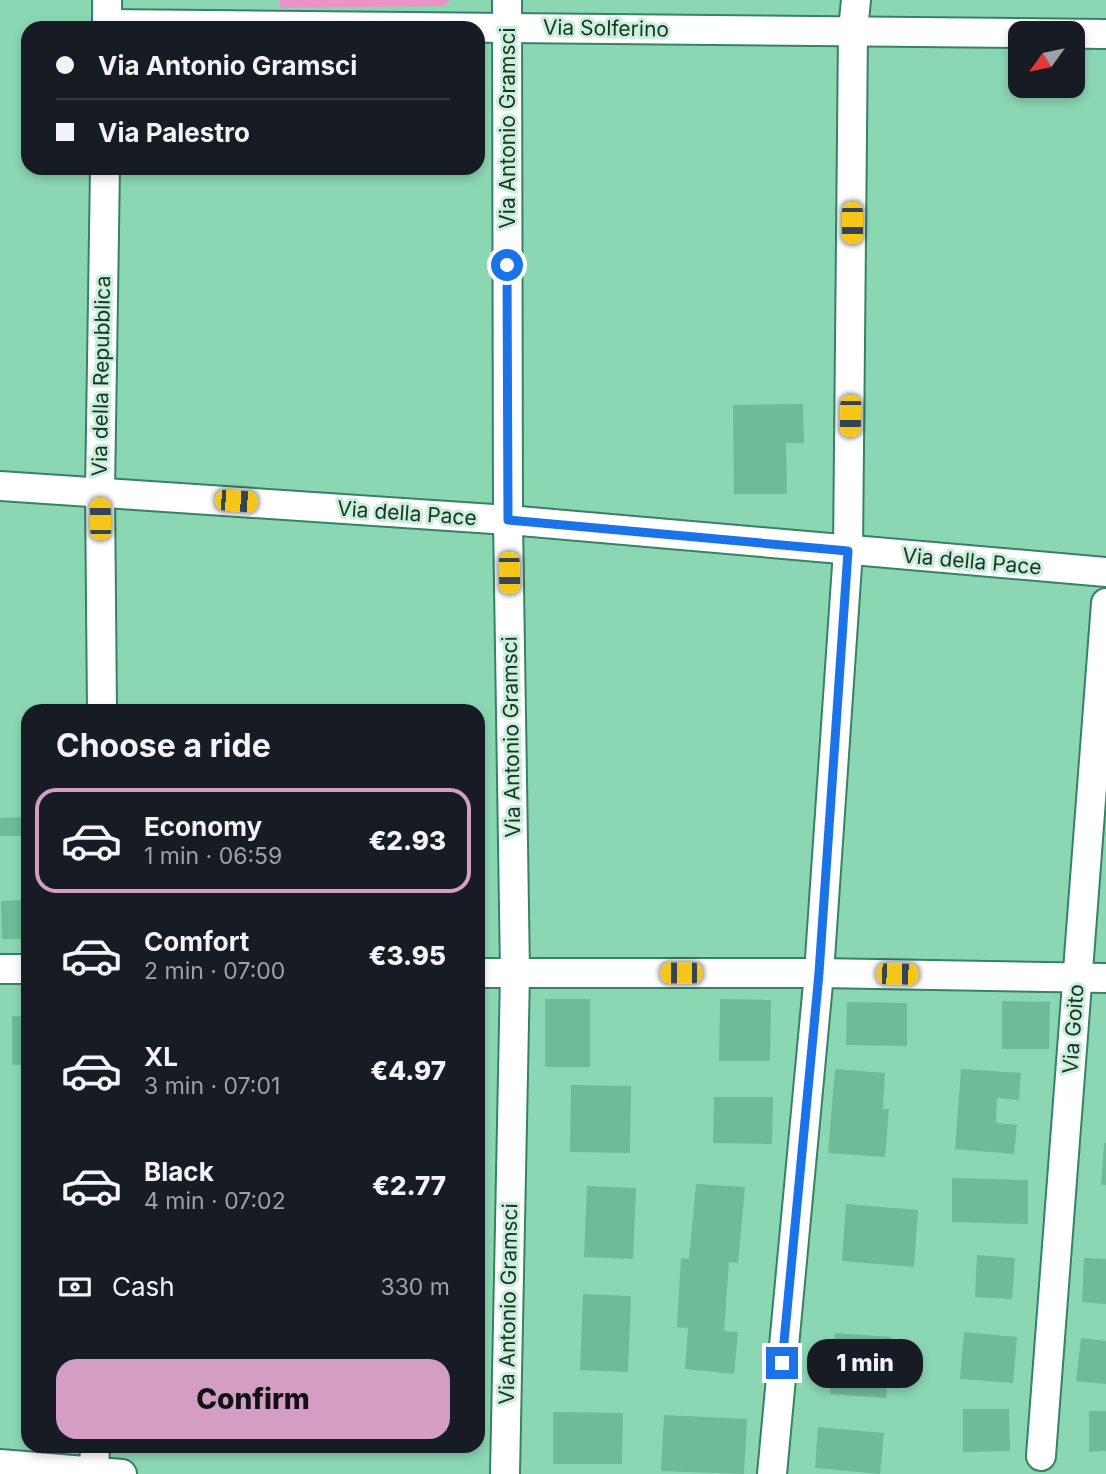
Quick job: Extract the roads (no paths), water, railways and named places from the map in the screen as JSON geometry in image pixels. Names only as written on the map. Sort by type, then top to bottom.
[{"type":"street","points":[[772,1474],[819,973],[848,551],[853,30],[856,0]]},
{"type":"street","name":"Via Solferino","points":[[107,17],[507,13],[853,30],[1106,34]]},
{"type":"street","name":"Via Antonio Gramsci","points":[[505,1474],[515,973],[508,520],[507,13]]},
{"type":"street","name":"Via della Repubblica","points":[[102,704],[100,492],[105,175]]},
{"type":"street","name":"Via della Pace","points":[[0,486],[508,520],[1106,572]]},
{"type":"street","name":"Via Goito","points":[[1041,1456],[1106,603]]},
{"type":"street","points":[[0,969],[21,969]]},
{"type":"street","points":[[485,973],[819,973],[1106,978]]},
{"type":"street","points":[[0,1464],[104,1464]]}]
